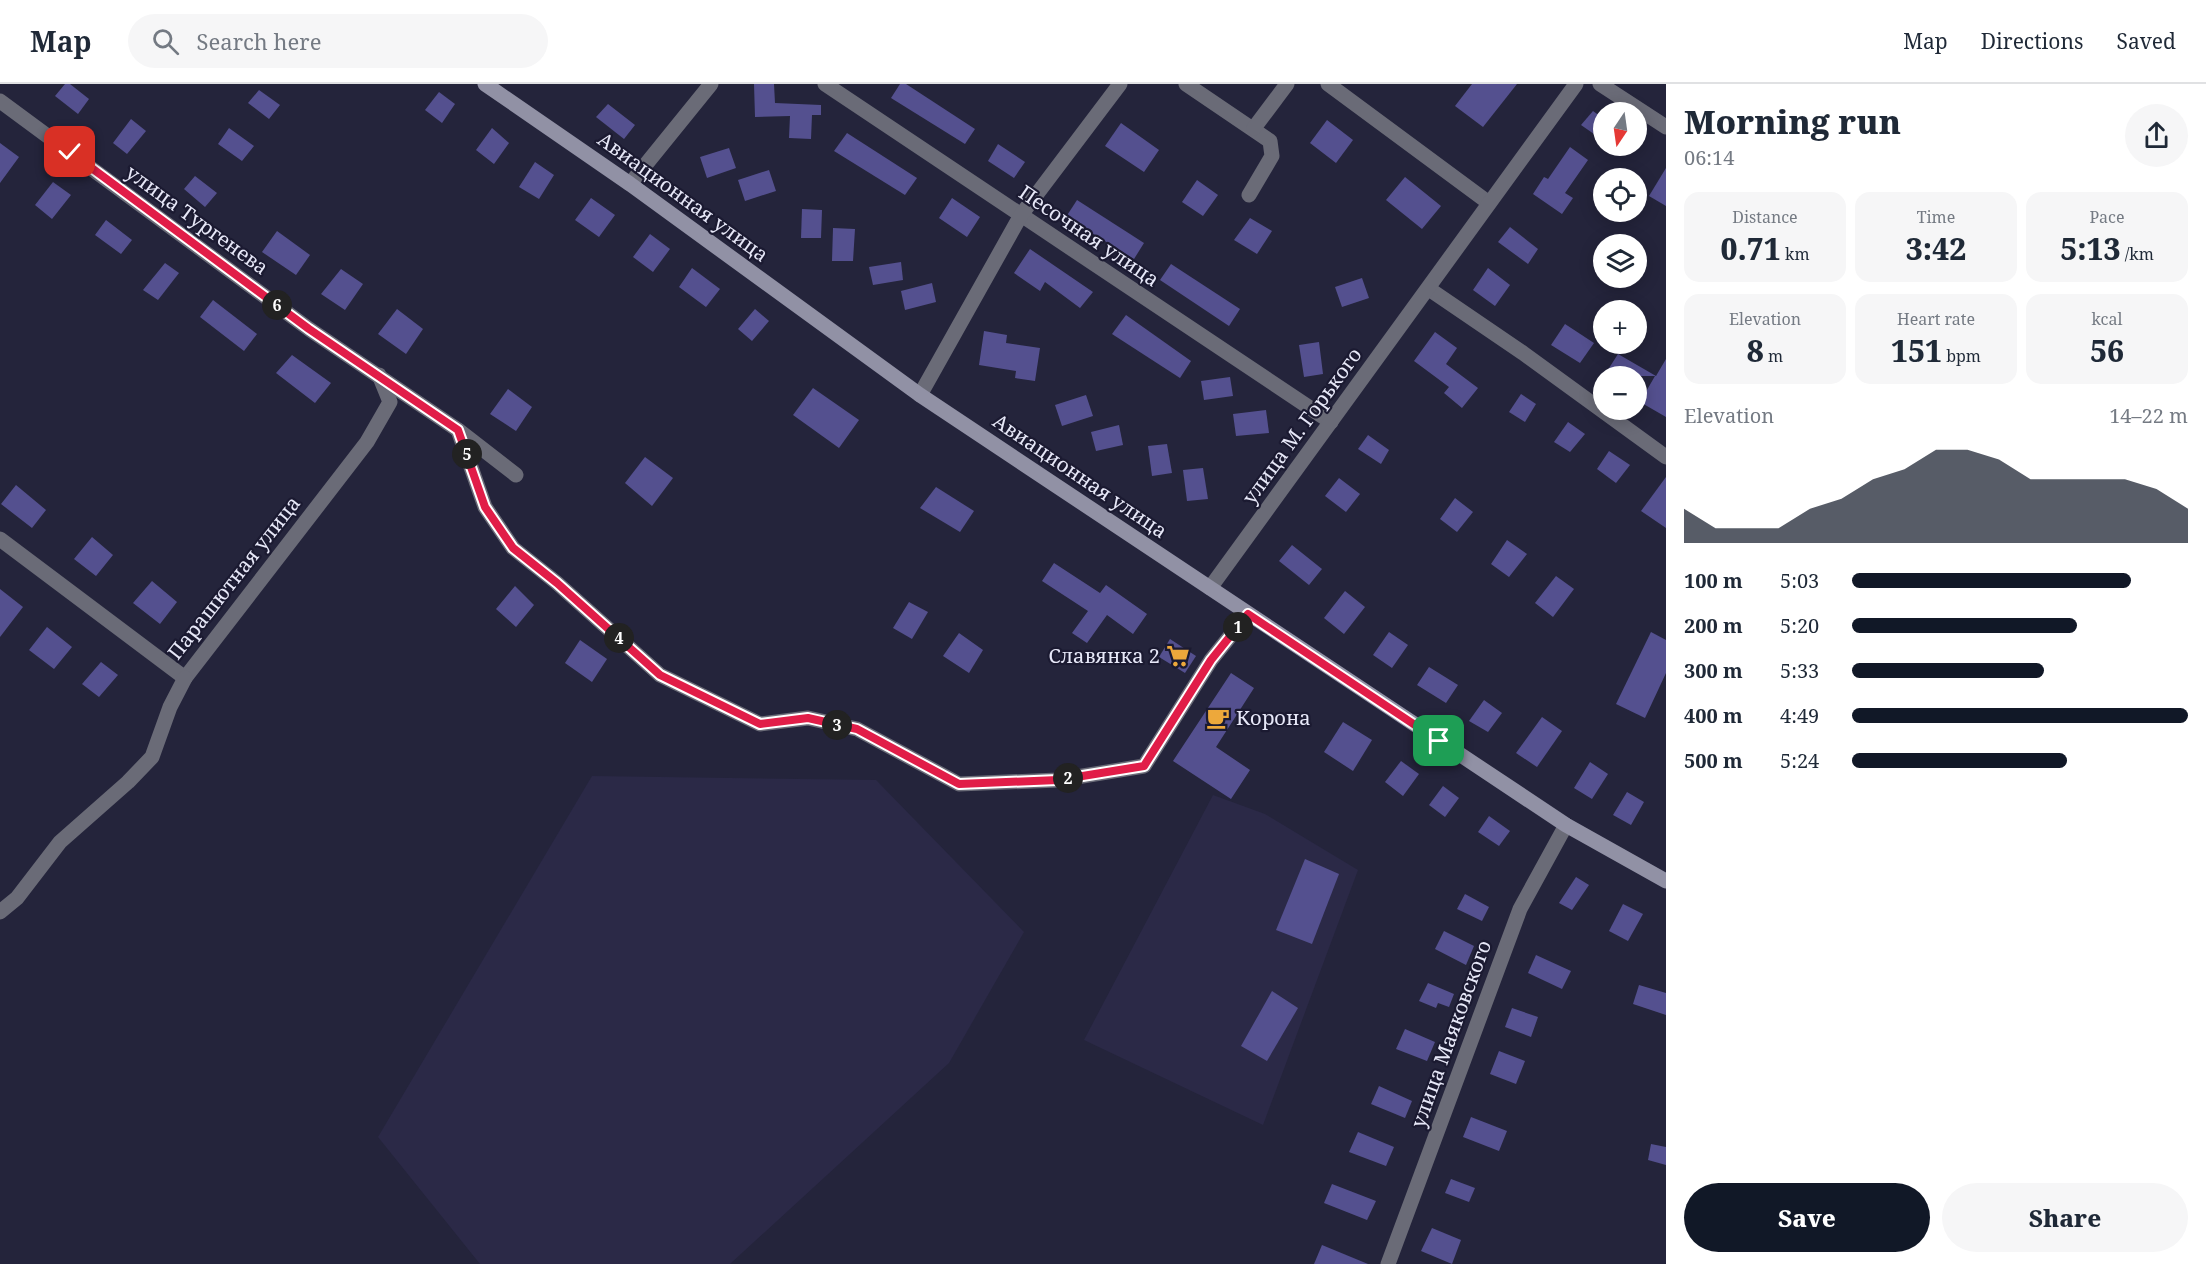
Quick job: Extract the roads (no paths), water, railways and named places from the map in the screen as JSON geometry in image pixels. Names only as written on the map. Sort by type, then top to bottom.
[{"type":"main road","name":"Авиационная улица","points":[[485,84],[630,184],[920,395],[1566,825],[1666,881]]},
{"type":"street","points":[[630,184],[711,84]]},
{"type":"street","name":"Песочная улица","points":[[825,84],[1331,422]]},
{"type":"street","points":[[920,395],[1021,215],[1120,84]]},
{"type":"street","points":[[1186,84],[1270,141],[1272,156],[1249,195]]},
{"type":"street","points":[[1254,128],[1287,84]]},
{"type":"street","points":[[1328,84],[1489,203]]},
{"type":"street","name":"улица М. Горького","points":[[1210,588],[1576,84]]},
{"type":"street","points":[[1600,84],[1666,127]]},
{"type":"street","name":"улица Тургенева","points":[[0,101],[309,329],[458,430],[516,475]]},
{"type":"street","points":[[1429,289],[1523,353],[1666,457]]},
{"type":"street","name":"Парашютная улица","points":[[0,539],[185,678],[367,442],[390,402],[379,375]]},
{"type":"street","points":[[458,430],[485,507],[513,548],[557,583],[660,675],[760,724],[808,718],[857,729],[959,784],[1058,780],[1144,766],[1211,660],[1248,614]]},
{"type":"street","points":[[0,912],[17,898],[60,842],[128,782],[152,757],[170,707],[185,678]]},
{"type":"street","name":"улица Маяковского","points":[[1388,1264],[1520,909],[1566,825]]},
{"type":"place","name":"Славянка 2","points":[[1178,656]]},
{"type":"place","name":"Корона","points":[[1218,718]]}]
